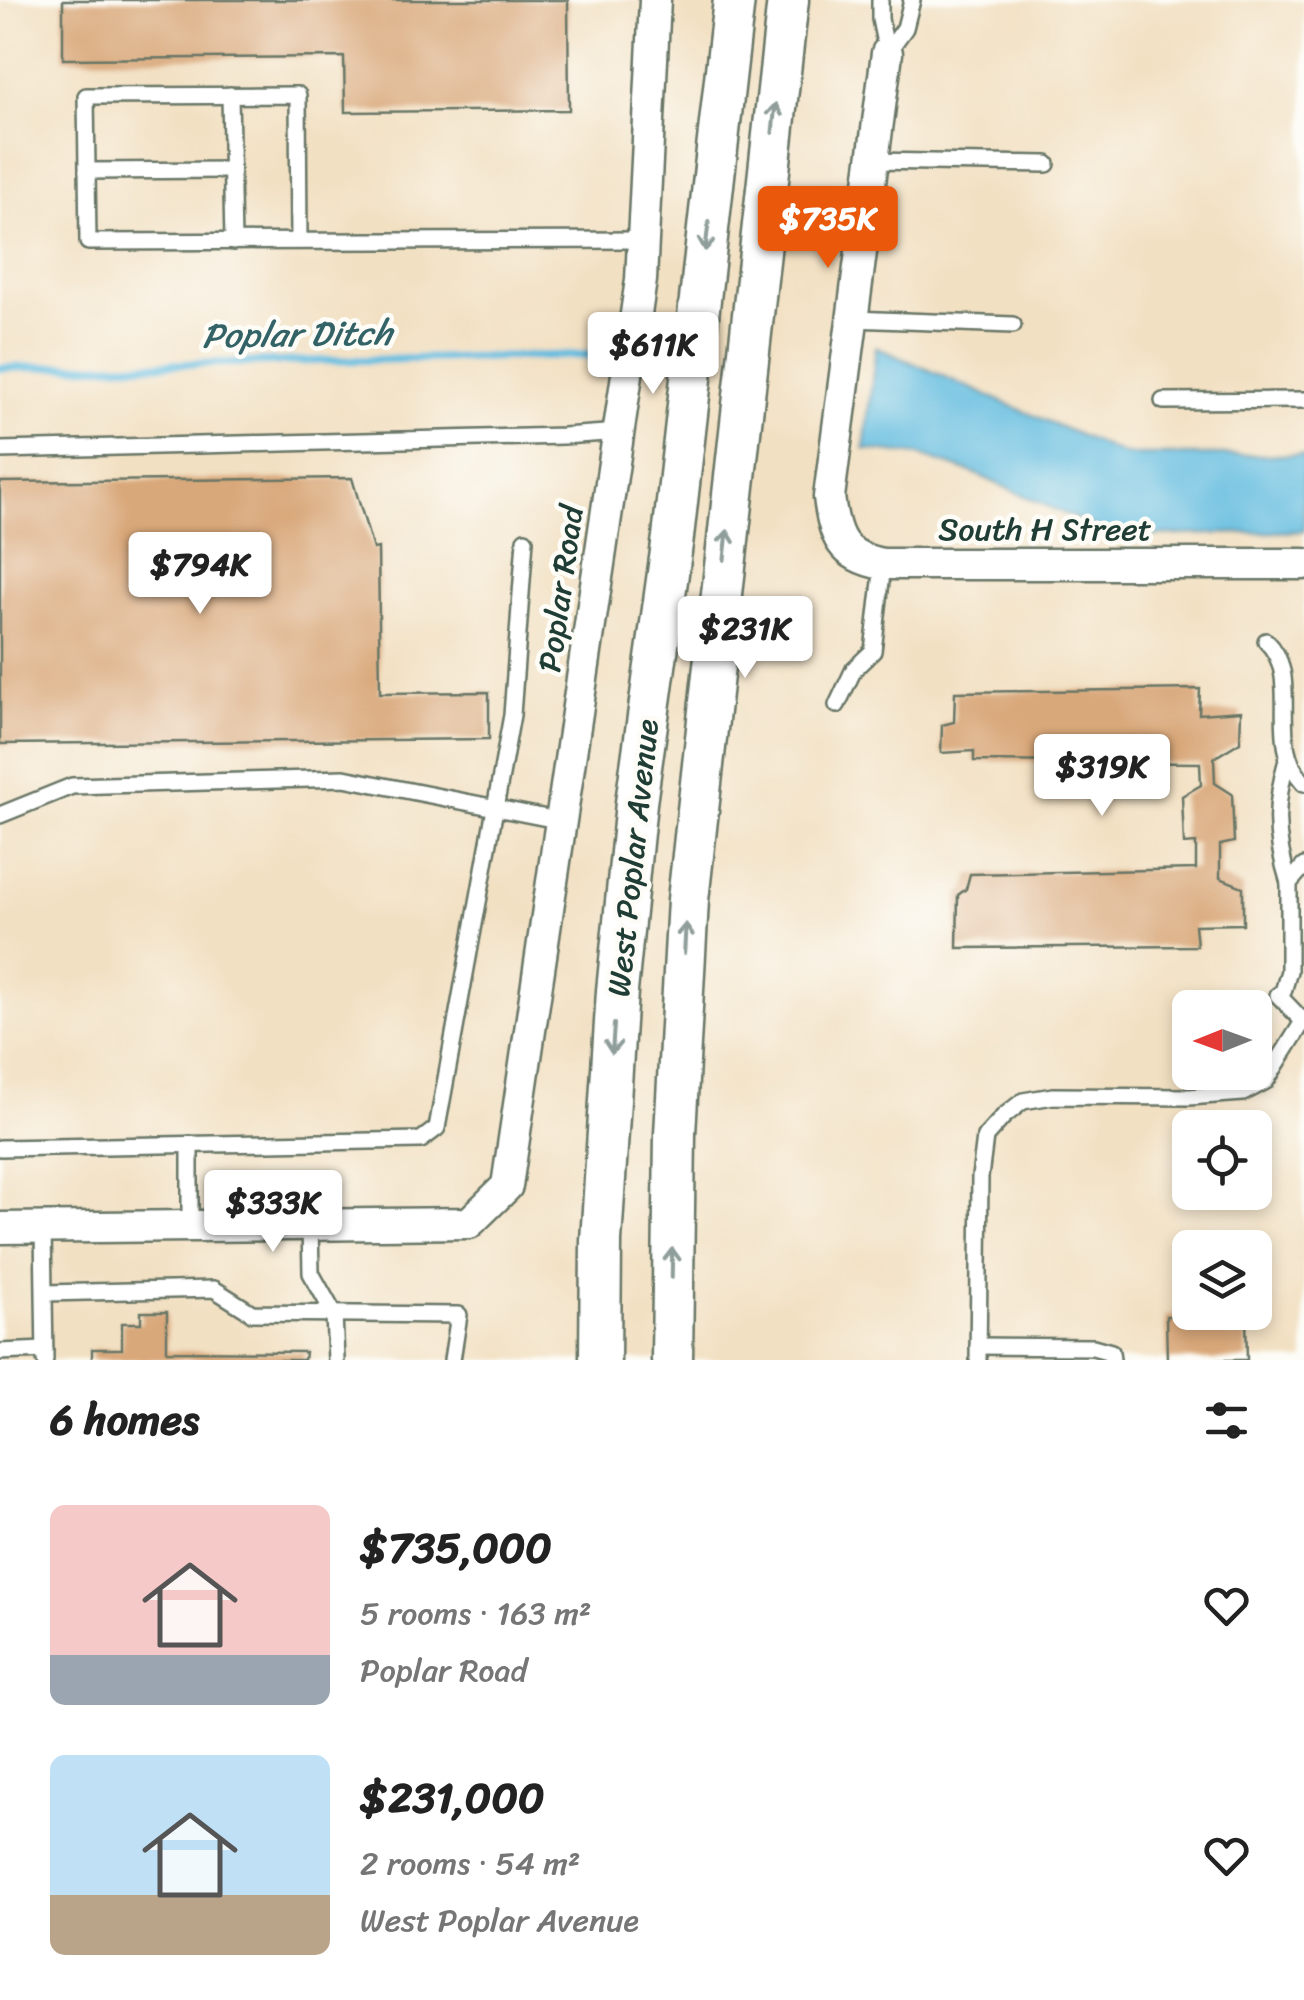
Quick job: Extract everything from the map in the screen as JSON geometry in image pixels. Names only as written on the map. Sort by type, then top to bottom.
[{"type":"main road","name":"West Poplar Avenue","points":[[600,1360],[601,1241],[619,972],[734,0]]},
{"type":"main road","name":"West Poplar Avenue","points":[[672,1360],[676,1134],[688,900],[788,0]]},
{"type":"street","name":"Poplar Road","points":[[310,1225],[469,1222],[507,1186],[641,280],[655,0]]},
{"type":"street","points":[[852,319],[887,53]]},
{"type":"street","name":"South H Street","points":[[852,319],[828,497],[832,528],[846,550],[862,560],[883,564],[1304,564]]},
{"type":"street","points":[[0,1228],[310,1225]]},
{"type":"lane","points":[[880,0],[887,53]]},
{"type":"lane","points":[[887,53],[905,28],[912,0]]},
{"type":"lane","points":[[299,242],[298,94],[86,96],[88,242],[299,242],[643,240]]},
{"type":"lane","points":[[230,95],[233,242]]},
{"type":"lane","points":[[873,162],[1047,164]]},
{"type":"lane","points":[[87,171],[232,170]]},
{"type":"lane","points":[[852,319],[1013,325]]},
{"type":"lane","points":[[1163,401],[1304,400]]},
{"type":"lane","points":[[0,450],[620,432]]},
{"type":"lane","points":[[0,1148],[421,1140],[437,1128],[512,715],[524,540]]},
{"type":"lane","points":[[837,705],[854,669],[873,651],[883,564]]},
{"type":"lane","points":[[1112,1360],[1112,1352],[1093,1347],[978,1353],[980,1177],[985,1137],[1023,1101],[1053,1096],[1189,1097],[1243,1093],[1266,1081],[1303,1020],[1278,995],[1283,992],[1289,970],[1289,882],[1278,846],[1277,794],[1288,756],[1288,668],[1283,653],[1266,641]]},
{"type":"lane","points":[[1288,756],[1304,782]]},
{"type":"lane","points":[[0,815],[72,786],[344,778],[562,822]]},
{"type":"lane","points":[[1289,882],[1304,866]]},
{"type":"lane","points":[[190,1144],[190,1226]]},
{"type":"lane","points":[[310,1225],[311,1272],[334,1314],[336,1360]]},
{"type":"lane","points":[[0,1352],[45,1355],[43,1228]]},
{"type":"lane","points":[[45,1293],[214,1289],[252,1313],[459,1315],[452,1360]]},
{"type":"water","points":[[876,347],[1125,455],[1304,455],[1304,531],[1116,537],[976,474],[920,455],[864,449]]},
{"type":"building","points":[[63,0],[568,0],[569,110],[345,112],[344,57],[63,59]]},
{"type":"building","points":[[352,478],[373,549],[378,548],[380,693],[489,692],[489,739],[0,744],[0,482]]},
{"type":"building","points":[[1200,689],[1199,714],[1241,711],[1240,742],[1214,758],[1215,783],[1232,794],[1234,842],[1220,845],[1220,878],[1243,887],[1243,924],[1195,925],[1197,946],[957,948],[958,895],[966,889],[970,874],[1196,869],[1196,843],[1184,844],[1182,796],[1201,785],[1200,763],[974,761],[974,751],[941,753],[942,725],[954,722],[955,692]]},
{"type":"building","points":[[141,1312],[167,1312],[167,1351],[305,1352],[304,1360],[92,1360],[92,1349],[122,1349],[122,1323],[141,1323]]},
{"type":"building","points":[[1166,1316],[1172,1316],[1172,1330],[1246,1330],[1247,1360],[1167,1360]]},
{"type":"waterway","name":"Poplar Ditch","points":[[0,368],[595,355]]}]
